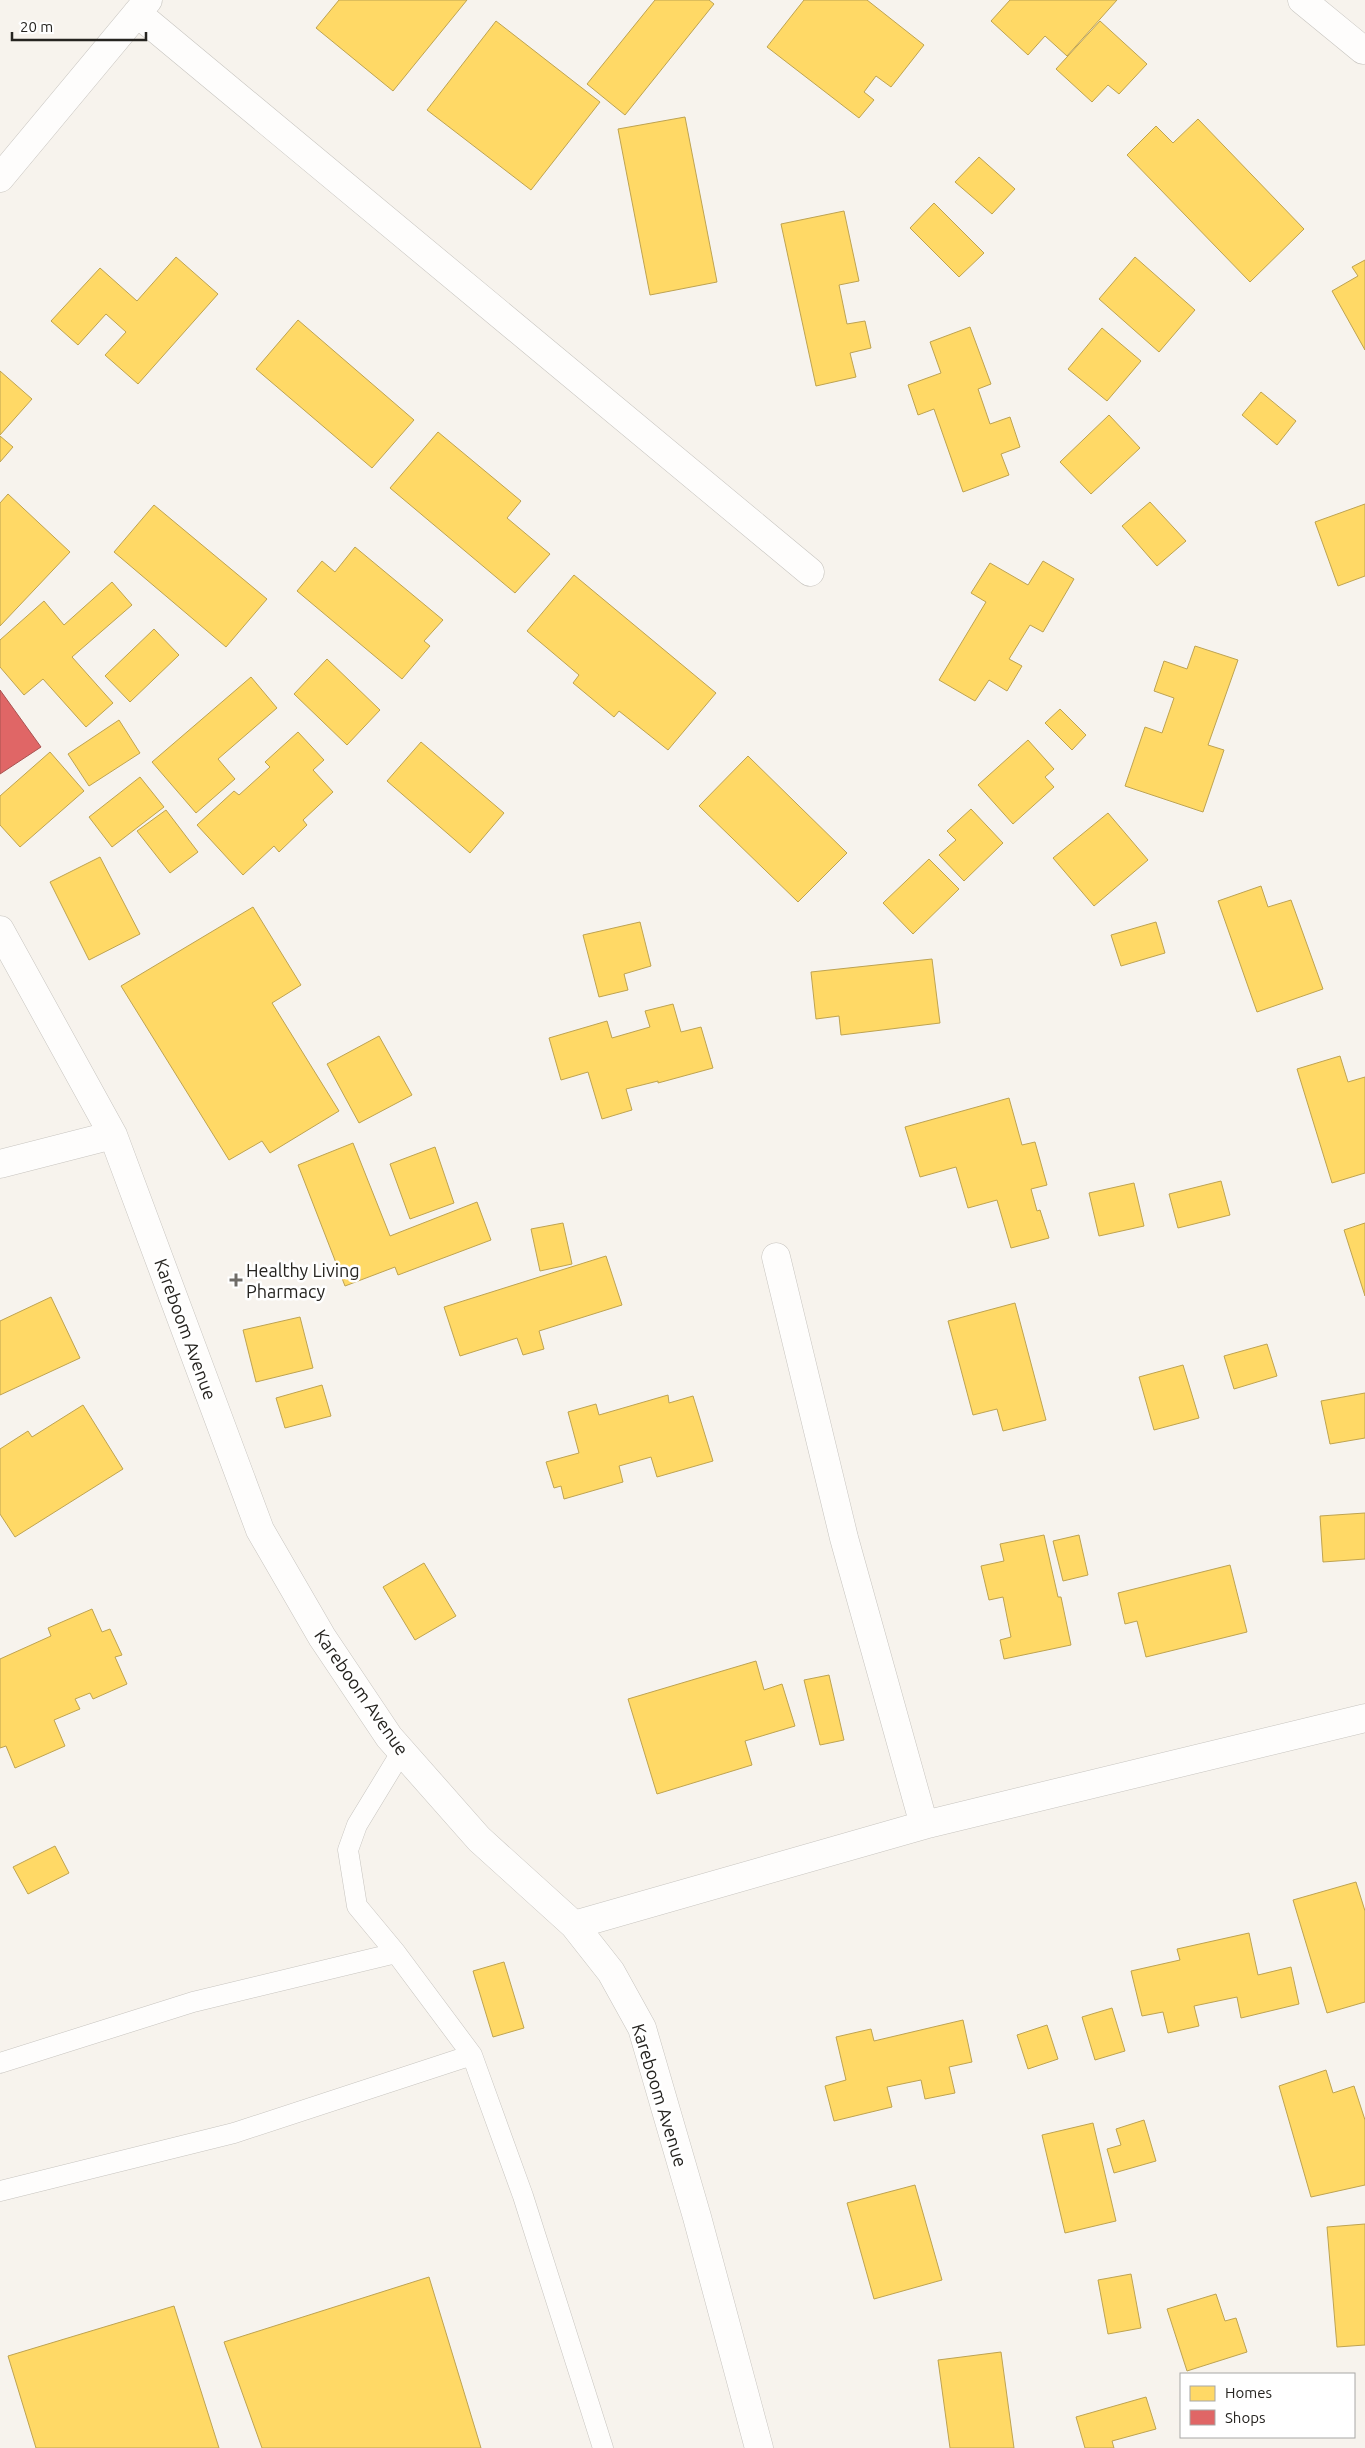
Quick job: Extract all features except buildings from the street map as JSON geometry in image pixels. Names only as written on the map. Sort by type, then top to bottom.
[{"type":"street","points":[[1302,0],[1363,50]]},
{"type":"street","points":[[0,178],[142,6],[810,572]]},
{"type":"street","name":"Kareboom Avenue","points":[[0,930],[113,1135],[260,1530],[322,1638],[389,1737],[479,1839],[574,1925],[611,1972],[642,2028],[697,2217],[758,2448]]},
{"type":"street","points":[[0,1164],[113,1135]]},
{"type":"street","points":[[776,1258],[844,1538],[924,1826]]},
{"type":"street","points":[[574,1925],[924,1826],[1365,1718]]},
{"type":"lane","points":[[402,1751],[357,1825],[348,1850],[358,1906],[396,1953],[472,2055],[523,2196],[603,2448]]},
{"type":"lane","points":[[0,2062],[193,2002],[396,1953]]},
{"type":"lane","points":[[0,2191],[234,2133],[472,2055]]},
{"type":"place","name":"Healthy Living Pharmacy","points":[[236,1280]]}]
